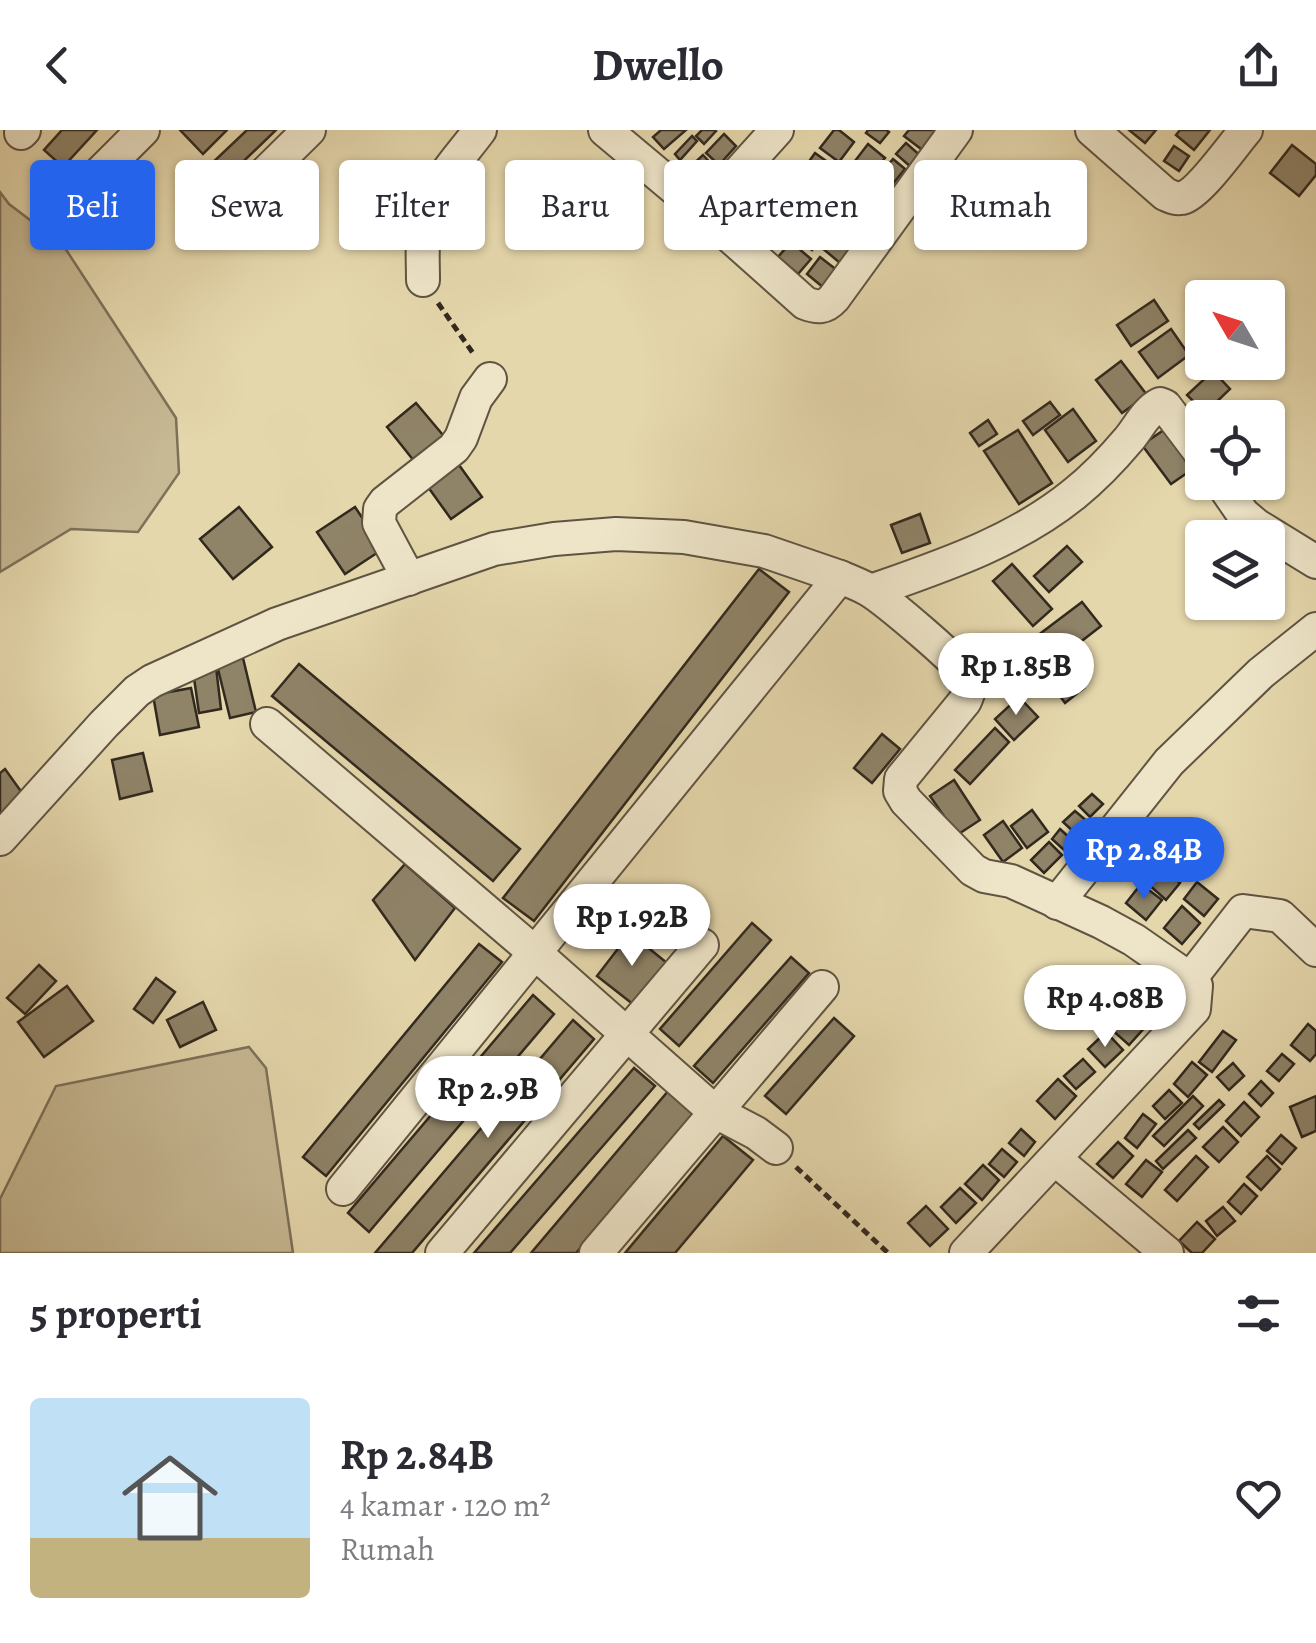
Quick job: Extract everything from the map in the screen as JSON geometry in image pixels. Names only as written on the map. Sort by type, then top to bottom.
[{"type":"street","points":[[112,160],[143,130]]},
{"type":"street","points":[[279,160],[309,130]]},
{"type":"street","points":[[422,280],[425,218],[430,201],[480,130]]},
{"type":"street","points":[[749,160],[776,130]]},
{"type":"street","points":[[894,215],[956,130]]},
{"type":"street","points":[[1093,130],[1165,194],[1176,199],[1187,197],[1197,188],[1246,130]]},
{"type":"street","points":[[614,133],[664,177]]},
{"type":"street","points":[[746,250],[805,303],[815,307],[827,306],[868,250]]},
{"type":"street","points":[[409,579],[380,523],[380,509],[454,448],[476,398],[490,379]]},
{"type":"street","points":[[871,591],[955,561],[1034,522],[1074,494],[1108,462],[1154,407],[1165,406],[1185,432]]},
{"type":"street","points":[[1234,500],[1256,525],[1316,562]]},
{"type":"street","points":[[0,838],[104,724],[152,680],[277,624],[494,549],[616,534],[684,536],[764,551],[840,577],[871,591],[966,672],[970,681],[965,702],[901,778],[900,790],[906,802],[973,870],[1012,881],[1134,940],[1196,986],[1194,1009],[966,1253]]},
{"type":"street","points":[[342,1188],[840,577]]},
{"type":"street","points":[[1057,902],[1168,762],[1262,673],[1316,630]]},
{"type":"street","points":[[266,724],[714,1111],[776,1148]]},
{"type":"street","points":[[1190,978],[1243,910],[1280,916],[1316,950]]},
{"type":"street","points":[[442,1253],[702,945]]},
{"type":"street","points":[[596,1253],[822,987]]},
{"type":"street","points":[[1055,1159],[1165,1252]]},
{"type":"path","points":[[422,280],[490,379]]},
{"type":"path","points":[[776,1148],[888,1253]]},
{"type":"shaded area","points":[[0,192],[30,220],[30,250],[66,250],[176,418],[179,473],[138,532],[71,529],[0,572]]},
{"type":"shaded area","points":[[249,1047],[266,1068],[293,1253],[0,1253],[0,1199],[56,1086]]},
{"type":"building","points":[[62,130],[97,130],[69,160],[55,160],[44,150]]},
{"type":"building","points":[[180,130],[227,130],[203,154]]},
{"type":"building","points":[[247,130],[276,130],[245,160],[215,160]]},
{"type":"building","points":[[661,130],[686,130],[664,149],[653,137]]},
{"type":"building","points":[[702,130],[716,131],[704,144],[696,136]]},
{"type":"building","points":[[834,130],[854,142],[840,160],[820,148]]},
{"type":"building","points":[[909,130],[934,130],[939,134],[925,152],[904,136]]},
{"type":"building","points":[[1129,130],[1156,130],[1145,143]]},
{"type":"building","points":[[1180,130],[1210,130],[1194,150],[1176,135]]},
{"type":"building","points":[[889,132],[880,143],[866,133]]},
{"type":"building","points":[[724,134],[736,146],[723,160],[714,160],[706,153]]},
{"type":"building","points":[[692,136],[697,141],[680,160],[675,154]]},
{"type":"building","points":[[906,143],[922,157],[914,160],[912,168],[896,154]]},
{"type":"building","points":[[868,144],[885,158],[883,160],[856,160]]},
{"type":"building","points":[[1292,145],[1316,164],[1316,175],[1299,196],[1270,173]]},
{"type":"building","points":[[1174,146],[1189,156],[1179,171],[1164,161]]},
{"type":"building","points":[[893,159],[905,169],[894,182],[894,160]]},
{"type":"building","points":[[784,250],[800,250],[811,259],[798,274],[778,257]]},
{"type":"building","points":[[825,250],[850,250],[840,263]]},
{"type":"building","points":[[820,257],[838,271],[824,288],[807,274]]},
{"type":"building","points":[[1154,300],[1168,321],[1131,346],[1117,325]]},
{"type":"building","points":[[1171,329],[1185,349],[1185,358],[1158,378],[1139,352]]},
{"type":"building","points":[[1121,361],[1147,395],[1122,413],[1096,380]]},
{"type":"building","points":[[1203,380],[1222,380],[1230,389],[1219,400],[1192,400],[1187,395]]},
{"type":"building","points":[[1050,402],[1060,415],[1033,435],[1023,421]]},
{"type":"building","points":[[416,403],[448,441],[418,466],[387,427]]},
{"type":"building","points":[[1073,409],[1096,441],[1068,462],[1045,430]]},
{"type":"building","points":[[988,420],[997,434],[979,446],[970,433]]},
{"type":"building","points":[[1168,427],[1185,450],[1185,474],[1171,484],[1142,445]]},
{"type":"building","points":[[1018,430],[1052,483],[1019,504],[984,451]]},
{"type":"building","points":[[454,458],[482,497],[451,519],[423,480]]},
{"type":"building","points":[[239,507],[272,547],[233,579],[200,539]]},
{"type":"building","points":[[355,507],[383,549],[345,574],[317,532]]},
{"type":"building","points":[[920,514],[930,543],[902,553],[891,525]]},
{"type":"building","points":[[1067,546],[1082,562],[1049,592],[1034,576]]},
{"type":"building","points":[[1012,564],[1052,609],[1033,626],[993,581]]},
{"type":"building","points":[[759,569],[789,592],[534,921],[503,898]]},
{"type":"building","points":[[1082,602],[1101,626],[1056,661],[1037,636]]},
{"type":"building","points":[[243,658],[256,712],[230,718],[217,665]]},
{"type":"building","points":[[299,664],[520,849],[493,881],[272,696]]},
{"type":"building","points":[[216,667],[221,709],[199,713],[193,671]]},
{"type":"building","points":[[1073,673],[1084,688],[1065,703],[1054,688]]},
{"type":"building","points":[[191,688],[199,727],[160,735],[153,695]]},
{"type":"building","points":[[1019,697],[1038,717],[1014,740],[995,719]]},
{"type":"building","points":[[995,728],[1009,742],[970,784],[955,770]]},
{"type":"building","points":[[882,734],[900,749],[872,783],[854,768]]},
{"type":"building","points":[[143,753],[152,791],[120,799],[112,760]]},
{"type":"building","points":[[5,769],[25,797],[0,815],[0,773]]},
{"type":"building","points":[[954,780],[980,820],[957,835],[930,796]]},
{"type":"building","points":[[1092,794],[1103,804],[1090,817],[1079,806]]},
{"type":"building","points":[[1032,810],[1048,832],[1027,848],[1011,826]]},
{"type":"building","points":[[1075,811],[1088,822],[1076,834],[1063,822]]},
{"type":"building","points":[[1003,821],[1022,848],[1003,862],[984,835]]},
{"type":"building","points":[[1060,829],[1072,840],[1064,850],[1052,839]]},
{"type":"building","points":[[1049,842],[1062,855],[1044,873],[1031,860]]},
{"type":"building","points":[[405,864],[455,908],[415,960],[373,900]]},
{"type":"building","points":[[1161,866],[1180,883],[1166,900],[1147,883]]},
{"type":"building","points":[[1197,882],[1218,899],[1204,916],[1184,899]]},
{"type":"building","points":[[1141,884],[1162,900],[1146,920],[1126,903]]},
{"type":"building","points":[[1182,906],[1200,923],[1182,944],[1164,928]]},
{"type":"building","points":[[752,923],[771,940],[679,1046],[660,1029]]},
{"type":"building","points":[[630,933],[667,963],[634,1005],[597,976]]},
{"type":"building","points":[[479,944],[502,962],[326,1176],[303,1157]]},
{"type":"building","points":[[791,957],[809,973],[713,1083],[694,1066]]},
{"type":"building","points":[[39,965],[56,981],[25,1014],[7,998]]},
{"type":"building","points":[[156,978],[175,992],[153,1023],[134,1009]]},
{"type":"building","points":[[1158,978],[1177,994],[1154,1023],[1135,1007]]},
{"type":"building","points":[[67,986],[93,1021],[44,1057],[18,1022]]},
{"type":"building","points":[[533,995],[554,1014],[369,1232],[348,1213]]},
{"type":"building","points":[[203,1002],[216,1030],[180,1047],[167,1020]]},
{"type":"building","points":[[1128,1010],[1146,1026],[1129,1045],[1111,1029]]},
{"type":"building","points":[[834,1018],[854,1036],[786,1114],[765,1096]]},
{"type":"building","points":[[573,1020],[594,1039],[412,1253],[375,1253]]},
{"type":"building","points":[[1308,1024],[1316,1031],[1316,1054],[1310,1061],[1291,1045]]},
{"type":"building","points":[[1223,1031],[1236,1040],[1212,1072],[1199,1062]]},
{"type":"building","points":[[1106,1032],[1123,1050],[1105,1067],[1088,1049]]},
{"type":"building","points":[[1282,1054],[1294,1064],[1279,1081],[1267,1071]]},
{"type":"building","points":[[1083,1059],[1095,1072],[1076,1089],[1064,1076]]},
{"type":"building","points":[[1192,1062],[1207,1075],[1188,1097],[1174,1084]]},
{"type":"building","points":[[1233,1063],[1244,1076],[1229,1090],[1217,1077]]},
{"type":"building","points":[[634,1068],[655,1086],[510,1253],[474,1253]]},
{"type":"building","points":[[1058,1079],[1076,1096],[1055,1119],[1037,1101]]},
{"type":"building","points":[[1261,1081],[1273,1093],[1261,1106],[1249,1094]]},
{"type":"building","points":[[669,1090],[695,1112],[576,1253],[531,1253]]},
{"type":"building","points":[[1169,1090],[1182,1103],[1165,1119],[1153,1106]]},
{"type":"building","points":[[1193,1096],[1203,1106],[1164,1146],[1153,1136]]},
{"type":"building","points":[[1316,1096],[1316,1131],[1302,1137],[1290,1107]]},
{"type":"building","points":[[1219,1100],[1224,1105],[1199,1129],[1194,1124]]},
{"type":"building","points":[[1244,1102],[1259,1117],[1241,1136],[1226,1121]]},
{"type":"building","points":[[1143,1114],[1156,1124],[1137,1148],[1125,1138]]},
{"type":"building","points":[[1223,1127],[1238,1142],[1219,1162],[1203,1147]]},
{"type":"building","points":[[1021,1129],[1035,1142],[1024,1156],[1009,1143]]},
{"type":"building","points":[[1188,1130],[1196,1138],[1163,1169],[1156,1161]]},
{"type":"building","points":[[1281,1135],[1296,1148],[1282,1164],[1267,1151]]},
{"type":"building","points":[[723,1136],[753,1160],[675,1253],[625,1253]]},
{"type":"building","points":[[1118,1142],[1133,1156],[1113,1178],[1097,1164]]},
{"type":"building","points":[[1002,1149],[1017,1162],[1004,1177],[989,1164]]},
{"type":"building","points":[[1196,1156],[1208,1167],[1177,1201],[1165,1190]]},
{"type":"building","points":[[1267,1156],[1280,1169],[1261,1190],[1247,1177]]},
{"type":"building","points":[[1146,1160],[1162,1172],[1142,1197],[1126,1184]]},
{"type":"building","points":[[983,1165],[999,1180],[982,1200],[965,1184]]},
{"type":"building","points":[[1244,1184],[1257,1196],[1241,1214],[1228,1202]]},
{"type":"building","points":[[960,1188],[976,1203],[956,1223],[941,1207]]},
{"type":"building","points":[[926,1206],[948,1229],[930,1246],[908,1223]]},
{"type":"building","points":[[1223,1207],[1235,1221],[1217,1236],[1206,1221]]},
{"type":"building","points":[[1197,1222],[1215,1239],[1202,1253],[1192,1253],[1179,1241]]}]
